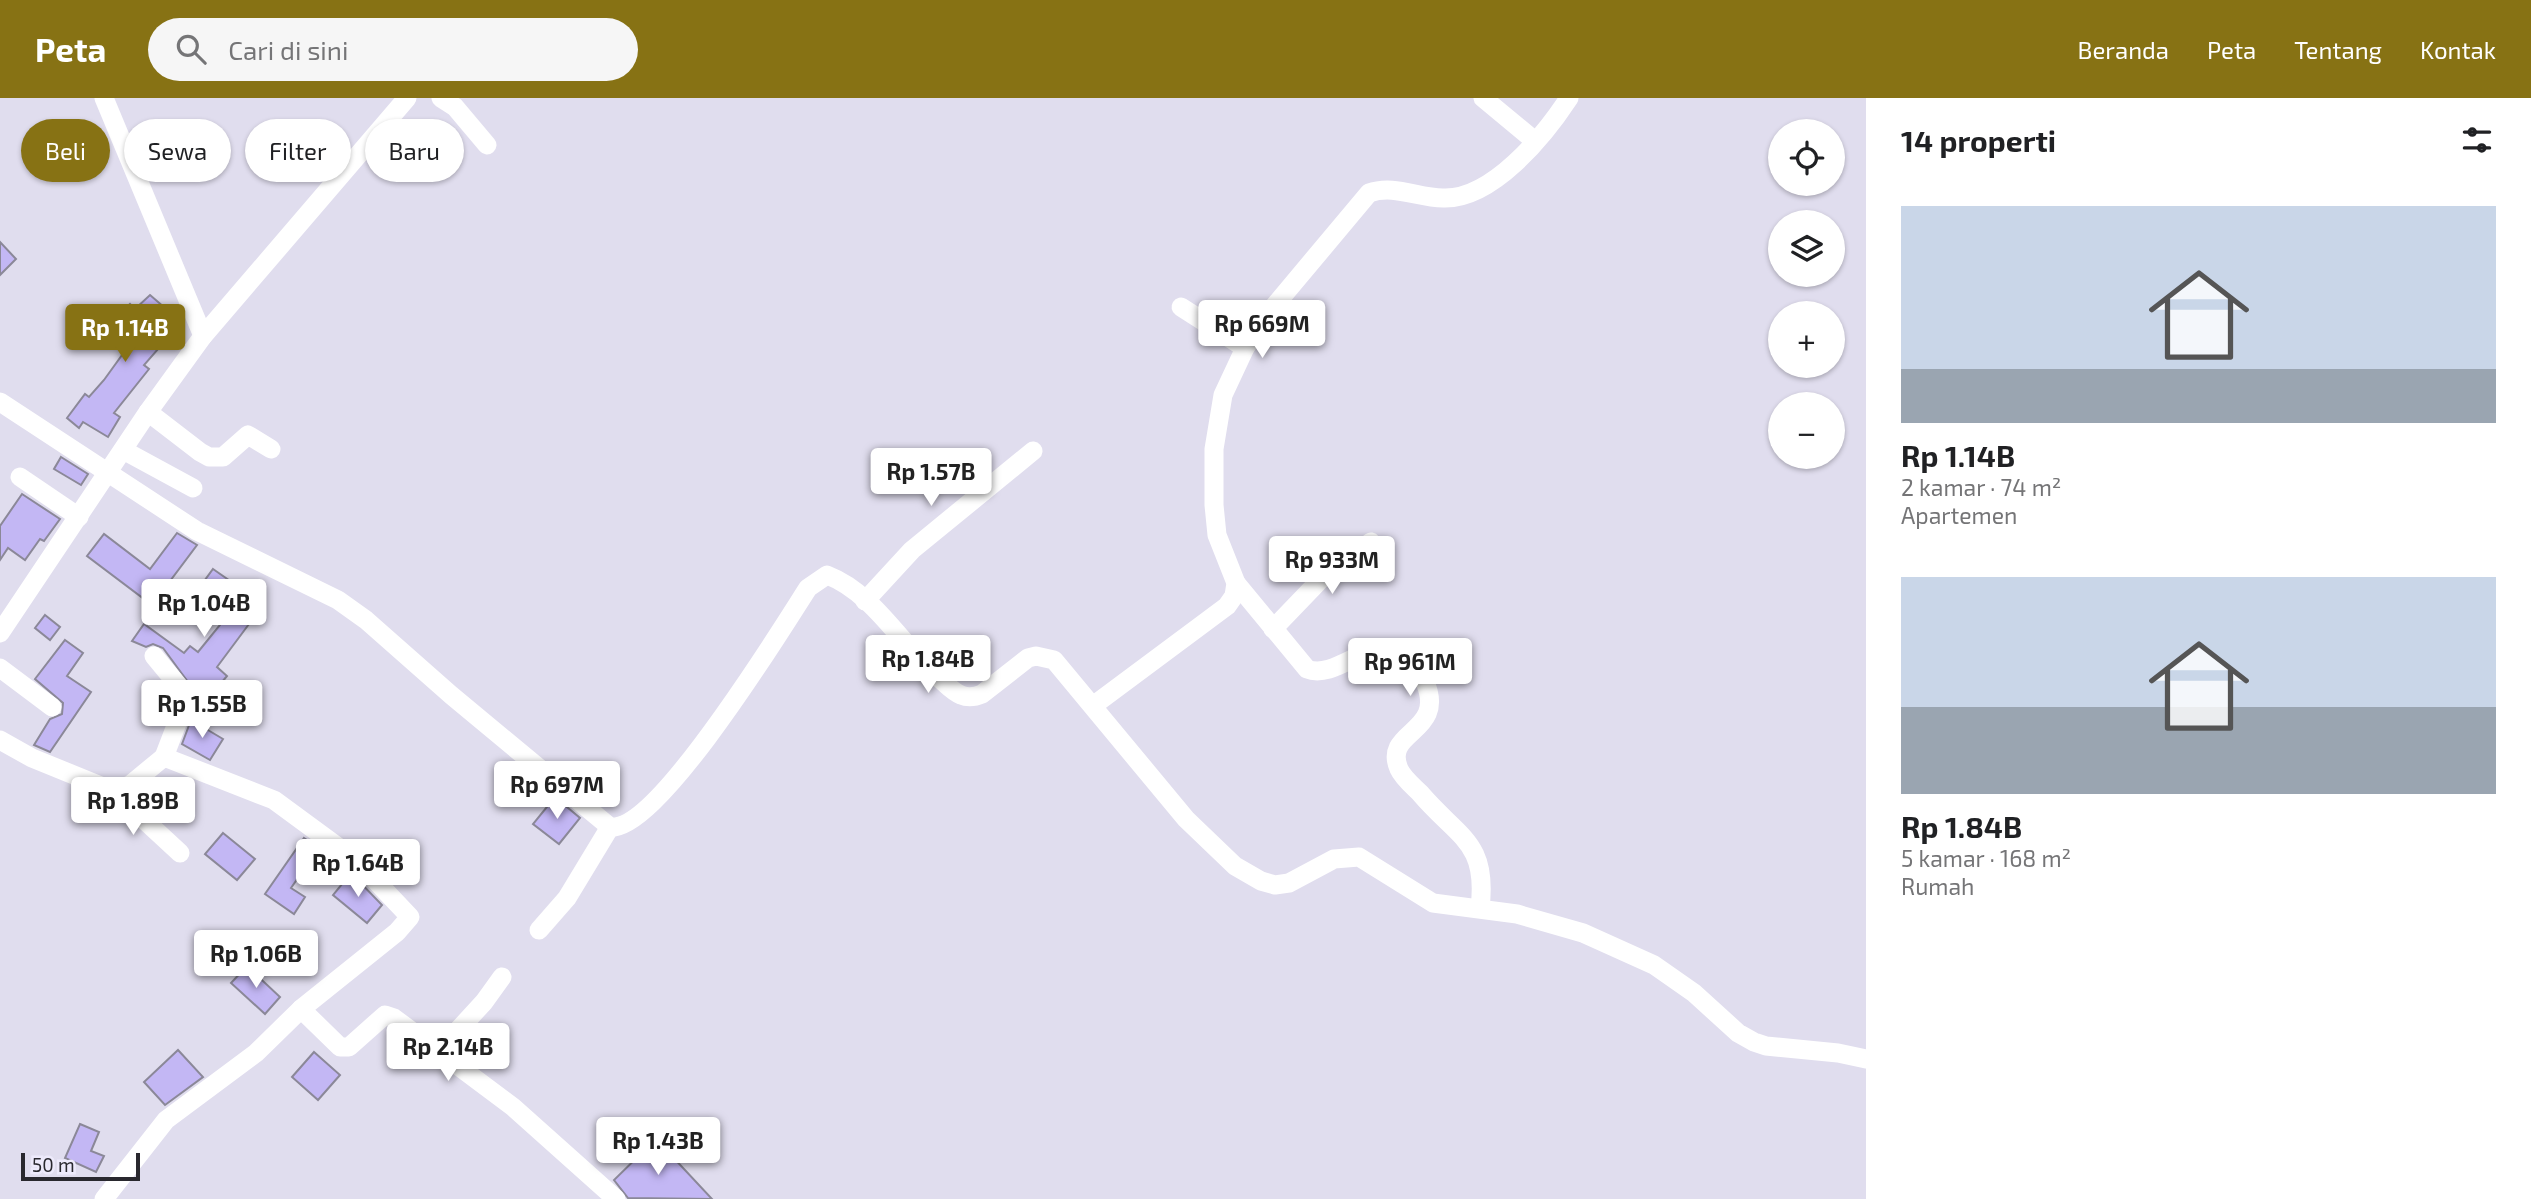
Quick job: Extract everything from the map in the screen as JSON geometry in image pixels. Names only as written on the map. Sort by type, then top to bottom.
[{"type":"street","points":[[104,98],[203,336]]},
{"type":"street","points":[[0,633],[148,412],[203,336],[407,98]]},
{"type":"street","points":[[441,98],[455,107],[487,145]]},
{"type":"street","points":[[1483,98],[1535,141]]},
{"type":"street","points":[[1480,908],[1483,880],[1473,847],[1439,816],[1400,771],[1396,756],[1400,743],[1427,718],[1431,708],[1431,697],[1421,673],[1401,652],[1387,648],[1314,672],[1301,664],[1236,583],[1217,536],[1214,449],[1223,395],[1245,348],[1271,310],[1369,193],[1381,189],[1441,198],[1473,194],[1522,157],[1569,98]]},
{"type":"street","points":[[1181,307],[1245,348]]},
{"type":"street","points":[[0,402],[197,531],[226,547],[310,584],[366,620],[451,695],[610,827]]},
{"type":"street","points":[[148,412],[209,457],[217,458],[228,454],[242,437],[248,435],[271,449]]},
{"type":"street","points":[[123,450],[194,488]]},
{"type":"street","points":[[865,601],[912,550],[1033,451]]},
{"type":"street","points":[[20,477],[79,516]]},
{"type":"street","points":[[1273,629],[1323,577],[1371,542]]},
{"type":"street","points":[[540,930],[567,898],[610,827],[626,824],[646,809],[702,746],[808,588],[827,575],[844,582],[932,672],[961,696],[973,698],[982,694],[1028,658],[1036,656],[1054,660],[1186,819],[1235,866],[1261,881],[1275,885],[1289,883],[1334,859],[1359,858],[1433,903],[1517,914],[1583,933],[1654,965],[1694,993],[1738,1032],[1754,1042],[1766,1046],[1838,1053],[1866,1059]]},
{"type":"street","points":[[1094,705],[1227,606],[1234,596],[1236,583]]},
{"type":"street","points":[[113,791],[130,785],[164,757],[179,718],[183,701],[182,690],[154,656]]},
{"type":"street","points":[[0,668],[52,707]]},
{"type":"street","points":[[0,740],[32,758],[113,791],[180,853]]},
{"type":"street","points":[[104,1199],[166,1120],[256,1053],[301,1009],[397,932],[409,919],[408,911],[357,861],[274,800],[164,757]]},
{"type":"street","points":[[438,1052],[484,1002],[502,977]]},
{"type":"street","points":[[301,1009],[340,1048],[348,1046],[389,1015],[513,1107],[616,1199]]},
{"type":"building","points":[[0,242],[16,259],[0,275]]},
{"type":"building","points":[[150,295],[179,320],[155,345],[159,348],[144,365],[149,369],[114,413],[120,417],[108,437],[83,422],[79,428],[67,418],[85,394],[89,397],[104,380],[127,348],[123,344],[126,339],[110,323],[130,304],[135,309]]},
{"type":"building","points":[[61,457],[88,474],[81,485],[54,469]]},
{"type":"building","points":[[22,494],[60,519],[44,541],[40,539],[25,560],[8,548],[0,560],[0,526]]},
{"type":"building","points":[[177,533],[197,545],[152,605],[87,556],[104,534],[150,569]]},
{"type":"building","points":[[213,569],[233,583],[219,602],[249,624],[217,667],[227,676],[207,700],[194,690],[163,648],[153,644],[146,647],[132,641],[144,624],[184,653],[190,646],[198,652],[220,625],[211,618],[213,615],[191,599]]},
{"type":"building","points":[[45,615],[60,627],[50,640],[35,628]]},
{"type":"building","points":[[65,640],[83,653],[67,676],[91,692],[50,752],[34,745],[50,719],[62,714],[63,703],[35,679]]},
{"type":"building","points":[[191,720],[223,739],[210,760],[182,744]]},
{"type":"building","points":[[555,797],[580,818],[559,844],[533,824]]},
{"type":"building","points":[[223,833],[255,859],[237,880],[205,854]]},
{"type":"building","points":[[304,838],[319,848],[291,888],[305,897],[294,914],[265,894]]},
{"type":"building","points":[[351,873],[382,905],[367,923],[333,895]]},
{"type":"building","points":[[247,966],[280,997],[265,1014],[231,983]]},
{"type":"building","points":[[178,1050],[203,1077],[165,1105],[144,1082]]},
{"type":"building","points":[[314,1052],[340,1075],[318,1100],[292,1077]]},
{"type":"building","points":[[80,1124],[99,1132],[91,1151],[104,1156],[96,1172],[65,1158]]},
{"type":"building","points":[[656,1139],[712,1199],[628,1198],[614,1180]]}]
